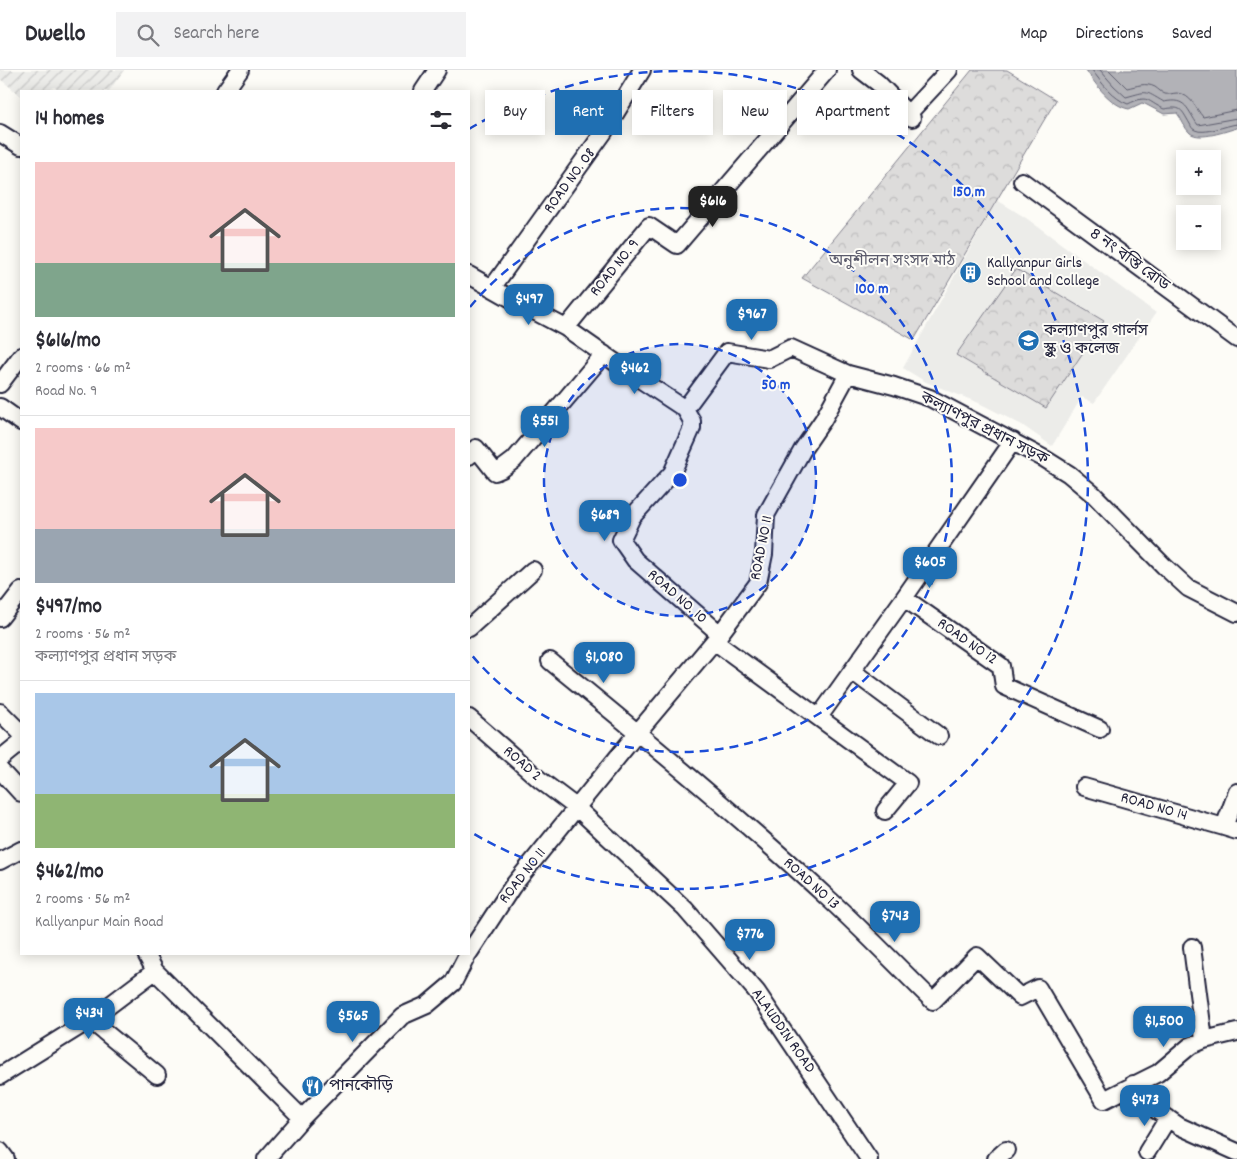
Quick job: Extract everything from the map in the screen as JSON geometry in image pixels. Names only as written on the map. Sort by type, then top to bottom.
[{"type":"street","points":[[226,90],[240,70]]},
{"type":"street","points":[[424,90],[437,70]]},
{"type":"street","name":"ROAD NO. 08","points":[[492,288],[604,132],[642,70]]},
{"type":"street","name":"ROAD NO. 9","points":[[566,328],[649,226],[677,245],[827,70]]},
{"type":"street","points":[[861,70],[878,83],[910,116],[949,70]]},
{"type":"street","points":[[0,132],[20,145]]},
{"type":"street","name":"৪ নং বস্তি রোড","points":[[1022,181],[1237,339]]},
{"type":"street","points":[[470,276],[566,328],[685,409]]},
{"type":"street","name":"কল্যাণপুর প্রধান সড়ক","points":[[685,409],[728,352],[769,359],[791,348],[848,374],[930,398],[1013,441],[1069,474],[1094,495],[1188,588],[1237,613]]},
{"type":"street","points":[[470,455],[476,448],[495,472],[514,460],[604,354]]},
{"type":"street","points":[[0,384],[20,357]]},
{"type":"street","name":"ROAD NO 11","points":[[470,950],[512,886],[717,637],[758,583],[764,554],[766,515],[803,449],[823,420],[848,374]]},
{"type":"street","points":[[0,407],[20,421]]},
{"type":"street","name":"ROAD NO. 10","points":[[685,409],[692,420],[692,428],[672,473],[632,517],[621,540],[635,560],[717,637]]},
{"type":"street","points":[[819,717],[1013,441]]},
{"type":"street","points":[[470,627],[533,570]]},
{"type":"street","points":[[0,618],[20,592]]},
{"type":"street","name":"ROAD NO 12","points":[[904,598],[1001,666],[1004,686],[1100,729]]},
{"type":"street","points":[[717,637],[819,717],[908,783],[885,811]]},
{"type":"street","points":[[550,661],[638,732]]},
{"type":"street","points":[[852,671],[939,736]]},
{"type":"street","points":[[0,712],[20,733]]},
{"type":"street","name":"ROAD 2","points":[[470,719],[540,780],[577,808]]},
{"type":"street","name":"ROAD NO 13","points":[[638,732],[831,901],[933,1001],[977,956],[1020,997],[1038,988],[1104,1100],[1133,1084]]},
{"type":"street","points":[[0,759],[20,743]]},
{"type":"street","points":[[0,770],[20,792]]},
{"type":"street","name":"ROAD NO 14","points":[[1084,787],[1231,829]]},
{"type":"street","points":[[1231,829],[1237,792]]},
{"type":"street","name":"ALAUDDIN ROAD","points":[[577,808],[685,909],[757,992],[869,1159]]},
{"type":"street","points":[[0,861],[20,851]]},
{"type":"street","points":[[1192,947],[1204,1040]]},
{"type":"street","points":[[147,955],[155,971],[302,1118]]},
{"type":"street","name":"ROAD NO 11","points":[[266,1159],[302,1118],[402,1016],[427,1005],[453,982],[467,955]]},
{"type":"street","points":[[0,1076],[90,1020],[155,971]]},
{"type":"street","points":[[90,1020],[157,1075]]},
{"type":"street","points":[[1237,1032],[1204,1040],[1190,1046],[1158,1073],[1133,1084],[1156,1110],[1179,1126],[1237,1152]]},
{"type":"street","points":[[1147,1152],[1168,1118]]},
{"type":"street","points":[[0,1151],[6,1159]]},
{"type":"shaded area","points":[[0,70],[124,70],[110,90],[58,90],[54,87],[51,90],[20,90],[20,95],[0,79]]},
{"type":"shaded area","name":"কল্যাণপুর গার্লস স্কুল ও কলেজ","points":[[997,200],[1026,218],[1156,313],[1094,403],[1082,397],[1052,446],[1022,425],[979,403],[926,382],[903,368]]},
{"type":"green space","name":"অনুশীলন সংসদ মাঠ","points":[[972,70],[1007,70],[1056,100],[914,340],[802,278]]},
{"type":"green space","points":[[1016,269],[1104,321],[1046,408],[956,355]]},
{"type":"water","points":[[1086,70],[1237,70],[1237,128],[1213,135],[1194,135],[1188,131],[1177,113],[1164,114],[1142,103],[1129,109],[1116,104],[1099,88]]},
{"type":"place","name":"Kallyanpur Girls School and College","points":[[971,272]]},
{"type":"place","name":"কল্যাণপুর গার্লস স্কুল ও কলেজ","points":[[1028,340]]},
{"type":"place","name":"পানকৌড়ি","points":[[313,1086]]}]
